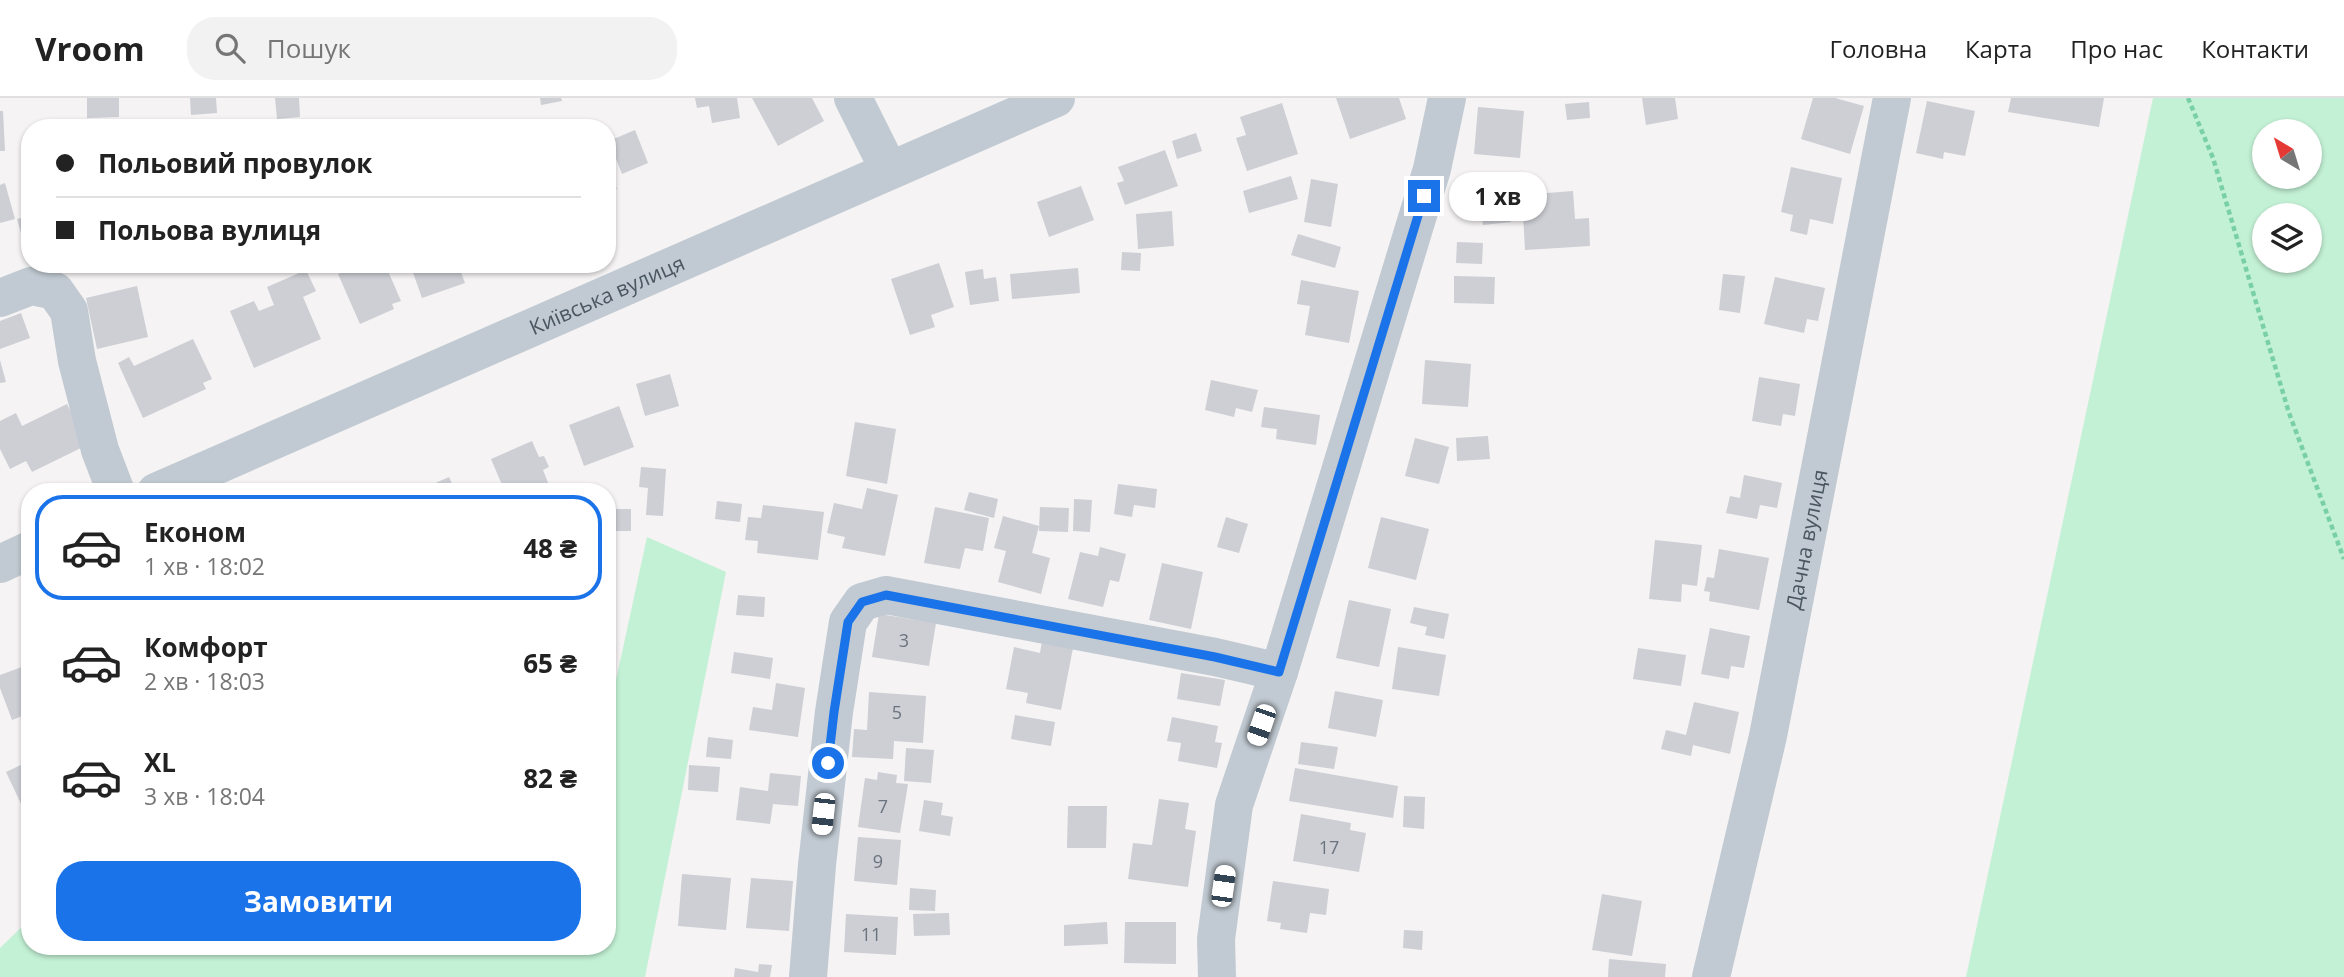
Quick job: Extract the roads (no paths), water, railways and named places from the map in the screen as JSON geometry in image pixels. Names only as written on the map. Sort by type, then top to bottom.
[{"type":"street","points":[[853,98],[889,170]]},
{"type":"street","name":"Київська вулиця","points":[[176,483],[1056,98]]},
{"type":"street","points":[[1217,977],[1216,939],[1234,805],[1279,672],[1432,169],[1447,98]]},
{"type":"street","name":"Дачна вулиця","points":[[1710,977],[1768,736],[1892,98]]},
{"type":"street","points":[[0,298],[31,286],[55,291],[69,311],[80,374],[100,450],[113,483]]},
{"type":"street","points":[[0,564],[21,554]]},
{"type":"street","points":[[808,977],[834,712],[848,622],[862,602],[886,595],[1215,657],[1279,672]]}]
